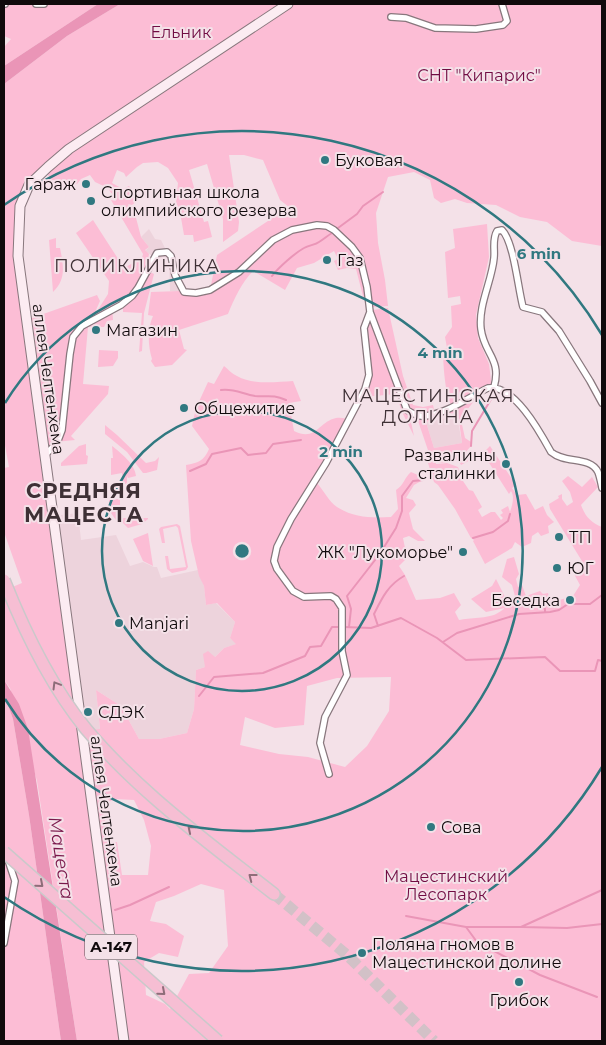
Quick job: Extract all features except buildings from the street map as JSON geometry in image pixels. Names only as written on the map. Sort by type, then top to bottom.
[{"type":"highway","points":[[4,580],[20,620],[37,654],[62,696],[86,729],[159,801],[274,894]]},
{"type":"highway","name":"А-147","points":[[4,852],[218,1041]]},
{"type":"main road","name":"аллея Челтенхема","points":[[124,1041],[18,256],[20,206],[30,186],[69,149],[288,4]]},
{"type":"street","points":[[36,4],[44,4]]},
{"type":"street","points":[[391,17],[406,18],[435,28],[476,29],[503,24],[507,21],[502,4]]},
{"type":"street","points":[[45,455],[57,443],[62,430],[73,337],[82,326],[121,305],[132,296],[157,253],[166,252],[171,256],[175,275],[184,292],[196,293],[210,290],[239,272],[272,240],[279,236],[307,226],[327,226],[342,236],[360,258],[367,287],[370,312],[402,402],[407,410],[414,415],[424,417],[435,414],[488,388],[494,387],[506,392],[527,414],[556,457],[564,460],[585,462],[593,466],[598,472],[602,488]]},
{"type":"street","points":[[494,387],[496,363],[484,340],[481,319],[494,259],[494,237],[497,232],[502,230],[511,251],[523,307],[542,312],[559,331],[602,403]]},
{"type":"street","points":[[329,774],[320,743],[326,717],[347,675],[342,651],[342,608],[336,599],[328,596],[304,597],[297,594],[280,573],[274,561],[277,547],[291,519],[326,463],[365,389],[369,375],[364,328],[370,312]]},
{"type":"street","points":[[4,848],[16,881],[4,943]]},
{"type":"shaded area","points":[[98,4],[120,4],[67,36],[4,84],[4,66]]},
{"type":"shaded area","points":[[149,229],[155,239],[161,240],[167,252],[175,275],[184,292],[170,291],[169,258],[155,258],[145,251],[149,247],[141,237]]},
{"type":"shaded area","points":[[457,416],[462,443],[434,448],[426,422]]},
{"type":"shaded area","points":[[78,513],[81,540],[116,535],[130,566],[143,562],[157,567],[161,578],[198,570],[204,586],[206,605],[216,603],[235,622],[230,638],[237,644],[224,648],[205,667],[196,670],[194,709],[187,733],[159,739],[139,739],[121,706],[96,690],[100,730],[81,731],[53,516]]},
{"type":"shaded area","points":[[4,680],[19,704],[28,729],[77,1041],[61,1041],[29,815],[13,719],[4,698]]},
{"type":"green space","points":[[4,4],[98,4],[4,66],[4,47],[11,39],[4,36]]},
{"type":"green space","points":[[120,4],[602,4],[602,246],[572,241],[547,222],[520,217],[496,205],[467,203],[455,199],[441,203],[434,198],[430,180],[414,172],[388,177],[376,213],[378,243],[388,306],[372,307],[369,299],[364,300],[356,269],[338,270],[334,261],[338,259],[334,251],[314,263],[297,268],[285,290],[253,271],[245,280],[228,314],[179,330],[184,349],[187,350],[172,365],[155,367],[151,361],[149,343],[149,332],[153,316],[148,315],[151,292],[210,290],[217,255],[289,207],[280,200],[263,160],[244,155],[229,155],[239,222],[238,231],[223,242],[223,219],[207,164],[189,170],[204,222],[208,221],[212,237],[194,242],[193,235],[184,235],[180,212],[176,202],[178,183],[168,168],[158,162],[143,163],[126,177],[124,173],[117,170],[112,183],[123,189],[129,186],[132,190],[130,193],[137,201],[132,205],[128,204],[135,214],[141,237],[149,247],[145,250],[149,254],[141,278],[126,296],[112,306],[113,320],[107,321],[104,327],[88,327],[83,384],[109,386],[108,394],[71,436],[75,440],[55,442],[49,448],[32,318],[97,295],[100,301],[92,319],[108,294],[109,281],[76,233],[93,220],[124,268],[142,258],[143,254],[111,200],[116,201],[108,188],[95,182],[90,175],[81,179],[77,184],[68,180],[52,180],[44,170],[29,185],[18,231],[81,731],[100,729],[96,690],[121,706],[139,739],[159,739],[187,733],[194,709],[196,670],[205,667],[203,654],[208,651],[215,657],[224,648],[236,644],[230,638],[235,622],[217,603],[206,605],[204,586],[199,576],[191,541],[186,465],[200,461],[209,449],[192,426],[196,408],[208,382],[214,384],[224,366],[235,375],[250,381],[293,381],[301,401],[289,403],[294,431],[301,434],[312,433],[336,418],[352,419],[316,482],[331,502],[343,511],[370,517],[391,517],[398,509],[396,490],[409,474],[411,472],[418,475],[423,480],[414,485],[406,498],[413,500],[416,505],[409,513],[413,529],[425,541],[418,541],[409,536],[403,538],[407,558],[399,566],[416,600],[440,598],[454,593],[461,605],[455,612],[459,620],[493,615],[502,611],[516,600],[512,585],[502,577],[507,559],[514,557],[519,574],[516,579],[518,587],[522,585],[526,596],[540,591],[543,594],[548,593],[550,601],[556,601],[573,596],[580,585],[574,574],[585,566],[550,509],[549,504],[562,494],[562,499],[567,506],[573,502],[570,492],[562,481],[568,476],[582,487],[592,477],[598,487],[581,505],[589,519],[602,527],[602,1041],[77,1041],[37,781],[10,688],[4,680],[4,572],[10,588],[22,583],[4,532],[4,468],[9,467],[4,440],[4,84],[67,36]],"holes":[[[391,677],[389,711],[367,746],[345,767],[308,757],[279,754],[240,745],[245,717],[275,728],[304,725],[307,686],[337,678]],[[115,799],[134,800],[144,820],[151,846],[148,875],[122,875],[117,842],[109,842],[102,805]],[[201,884],[224,890],[228,946],[209,973],[189,974],[170,1009],[165,1004],[146,995],[144,962],[159,953],[178,957],[184,936],[166,924],[150,921],[156,902]]]},
{"type":"green space","points":[[487,224],[489,257],[476,315],[478,338],[489,364],[492,388],[482,391],[467,410],[470,413],[461,420],[465,438],[471,442],[471,446],[464,454],[474,452],[476,457],[461,465],[458,459],[452,462],[436,464],[447,463],[458,467],[459,470],[457,472],[469,490],[473,491],[482,507],[478,510],[482,517],[495,512],[501,520],[503,518],[500,515],[503,513],[501,510],[508,506],[510,512],[513,496],[511,491],[509,494],[484,455],[490,446],[516,485],[512,488],[517,495],[526,494],[535,510],[543,506],[547,515],[554,522],[548,526],[549,533],[541,536],[538,532],[532,536],[531,543],[522,547],[515,542],[512,548],[485,564],[474,540],[471,538],[455,509],[434,482],[428,463],[432,462],[416,415],[409,412],[414,436],[402,412],[396,394],[364,397],[372,372],[364,333],[372,310],[388,308],[403,376],[413,405],[423,407],[433,405],[435,414],[452,406],[446,387],[443,349],[447,348],[445,337],[452,327],[451,306],[461,304],[460,296],[448,298],[445,252],[455,248],[453,229]],"holes":[[[458,413],[462,443],[434,448],[426,422],[433,420],[435,414]]]},
{"type":"green space","points":[[56,238],[56,248],[60,248],[63,271],[60,282],[53,292],[49,240]]},
{"type":"green space","points":[[150,272],[154,274],[144,313],[142,351],[139,352],[142,313],[123,312],[123,306]]},
{"type":"green space","points":[[99,350],[118,351],[118,358],[113,366],[98,367]]},
{"type":"green space","points":[[105,425],[146,463],[155,461],[159,457],[157,470],[143,473],[127,452],[105,434]]},
{"type":"green space","points":[[86,444],[87,464],[61,466],[61,463],[79,446]]},
{"type":"green space","points":[[112,446],[127,459],[135,472],[136,476],[128,478],[127,476],[127,484],[123,484],[122,473],[111,475]]},
{"type":"green space","points":[[109,500],[120,500],[120,515],[122,518],[148,519],[142,524],[128,528],[123,523],[118,523],[111,513]]},
{"type":"green space","points":[[177,524],[180,526],[188,567],[186,570],[172,573],[167,569],[165,556],[168,556],[170,569],[186,567],[178,528],[176,526],[163,529],[165,543],[162,543],[159,529]]},
{"type":"green space","points":[[148,533],[153,566],[143,561],[133,539]]},
{"type":"green space","points":[[496,579],[505,597],[505,608],[486,612],[471,599],[492,586]]},
{"type":"green space","points":[[4,698],[13,719],[29,815],[61,1041],[4,1041]]},
{"type":"waterway","points":[[338,228],[357,214],[363,206],[383,192]]},
{"type":"waterway","points":[[272,276],[296,253],[332,233]]},
{"type":"waterway","points":[[221,390],[234,390],[255,396],[274,396],[286,400]]},
{"type":"waterway","points":[[471,446],[472,431],[496,391]]},
{"type":"waterway","points":[[190,471],[206,464],[212,454],[241,448],[248,455],[266,453],[273,444],[301,440]]},
{"type":"waterway","points":[[349,627],[351,609],[347,596],[379,555],[396,528],[402,511],[402,496],[413,481],[423,480]]},
{"type":"waterway","points":[[473,538],[493,532],[508,521],[510,514]]},
{"type":"waterway","points":[[378,626],[374,614],[386,592],[404,576]]},
{"type":"waterway","points":[[443,642],[457,633],[519,614],[550,612],[559,610],[568,604],[590,604],[602,595]]},
{"type":"waterway","points":[[544,596],[545,611]]},
{"type":"waterway","points":[[344,627],[371,628],[401,618],[437,638],[466,660],[545,657],[560,671],[595,671],[598,660],[602,661]]},
{"type":"waterway","points":[[199,696],[214,677],[263,673],[305,656],[310,647],[321,646],[332,627],[340,627]]},
{"type":"waterway","points":[[115,910],[169,887]]},
{"type":"waterway","points":[[406,916],[466,927],[521,927],[602,890]]},
{"type":"waterway","points":[[522,927],[567,928],[602,924]]},
{"type":"waterway","points":[[466,927],[477,942],[540,975],[597,997]]},
{"type":"tunnel","points":[[274,894],[347,955],[434,1041]]},
{"type":"place","name":"Буковая","points":[[325,160]]},
{"type":"place","name":"Гараж","points":[[86,184]]},
{"type":"place","name":"Спортивная школа олимпийского резерва","points":[[91,201]]},
{"type":"place","name":"Газ","points":[[327,260]]},
{"type":"place","name":"Магазин","points":[[96,330]]},
{"type":"place","name":"Общежитие","points":[[184,408]]},
{"type":"place","name":"Развалины сталинки","points":[[506,464]]},
{"type":"place","name":"ТП","points":[[559,537]]},
{"type":"place","name":"ЖК \"Лукоморье\"","points":[[463,552]]},
{"type":"place","name":"ЮГ","points":[[557,568]]},
{"type":"place","name":"Беседка","points":[[570,600]]},
{"type":"place","name":"Manjari","points":[[119,623]]},
{"type":"place","name":"СДЭК","points":[[88,712]]},
{"type":"place","name":"Сова","points":[[431,827]]},
{"type":"place","name":"Поляна гномов в Мацестинской долине","points":[[362,953]]},
{"type":"place","name":"Грибок","points":[[519,982]]},
{"type":"district","name":"ПОЛИКЛИНИКА","points":[[137,266]]},
{"type":"district","name":"МАЦЕСТИНСКАЯ ДОЛИНА","points":[[428,406]]},
{"type":"district","name":"СРЕДНЯЯ МАЦЕСТА","points":[[84,503]]},
{"type":"park label","name":"Ельник","points":[[181,32]]},
{"type":"park label","name":"СНТ \"Кипарис\"","points":[[479,75]]},
{"type":"park label","name":"Мацестинский Лесопарк","points":[[446,885]]},
{"type":"water label","name":"Мацеста","points":[[61,858]]}]
